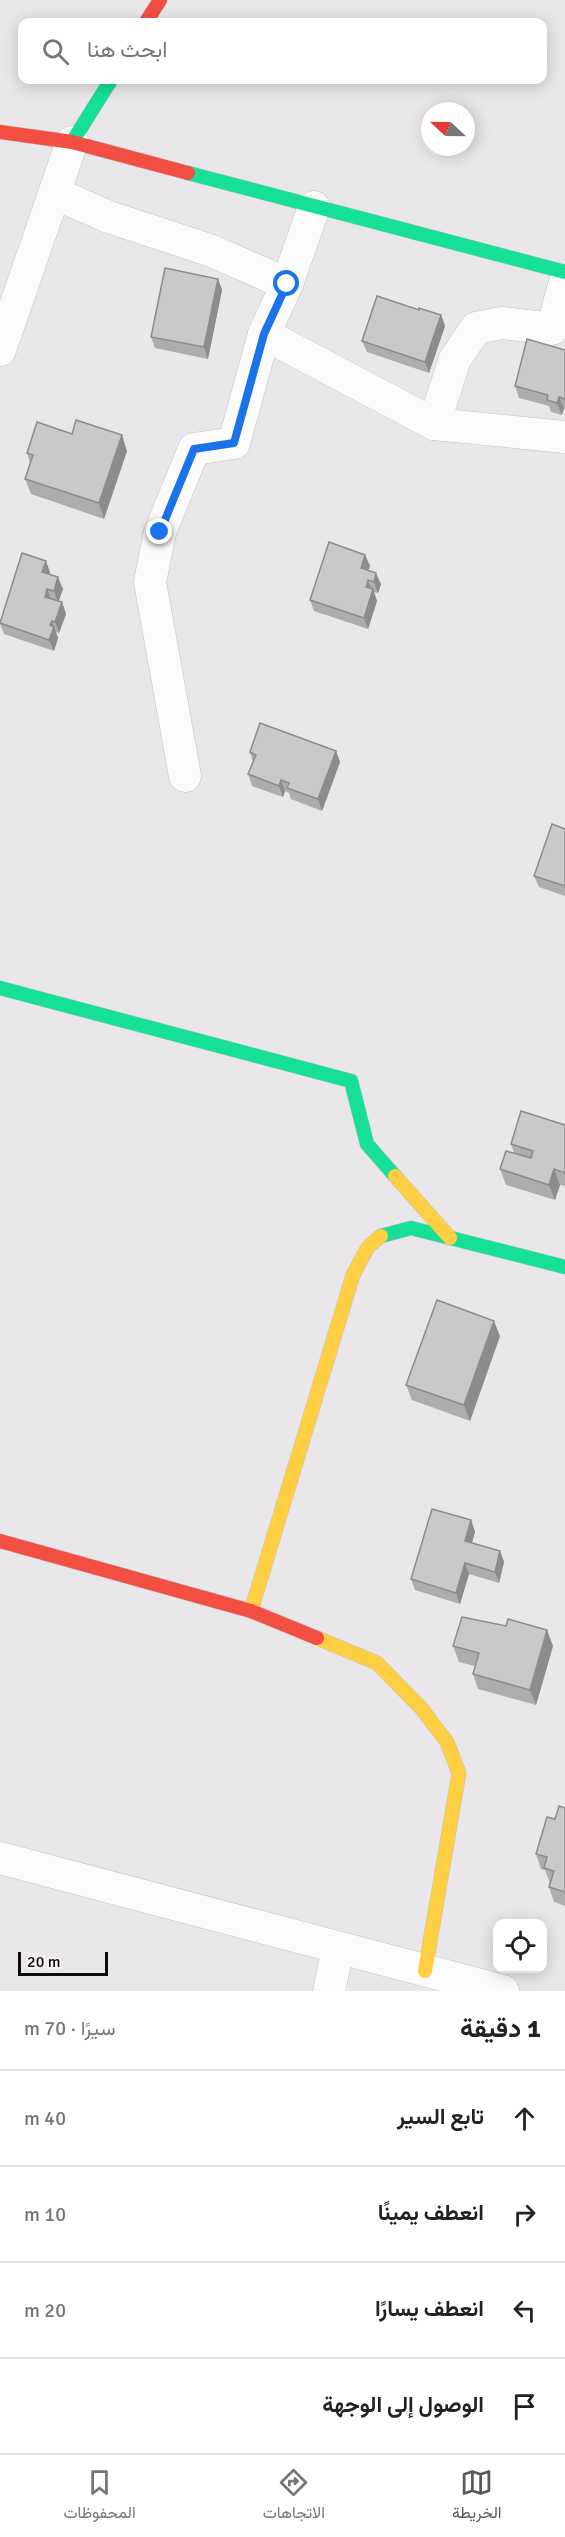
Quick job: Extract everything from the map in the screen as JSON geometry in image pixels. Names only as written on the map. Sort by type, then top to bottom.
[{"type":"street","points":[[149,18],[160,0]]},
{"type":"street","points":[[0,350],[14,303],[56,194],[72,142],[108,84]]},
{"type":"street","points":[[0,132],[72,142],[565,272]]},
{"type":"street","points":[[56,194],[109,216],[212,251],[287,284]]},
{"type":"street","points":[[185,776],[150,582],[160,532],[194,449],[234,443],[264,334],[287,284],[314,207]]},
{"type":"street","points":[[434,424],[455,359],[476,328],[502,323],[552,329],[565,282]]},
{"type":"street","points":[[264,334],[434,424],[565,437]]},
{"type":"street","points":[[0,988],[351,1081],[367,1144],[450,1238]]},
{"type":"street","points":[[251,1611],[353,1275],[368,1242],[389,1230],[411,1228],[565,1267]]},
{"type":"street","points":[[0,1541],[251,1611],[377,1663],[421,1708],[447,1742],[459,1773],[425,1971]]},
{"type":"street","points":[[0,1858],[503,1991]]},
{"type":"street","points":[[329,1991],[338,1949]]},
{"type":"building","points":[[165,268],[218,279],[204,347],[151,337]]},
{"type":"building","points":[[377,296],[441,315],[425,362],[362,341]]},
{"type":"building","points":[[527,339],[565,350],[565,399],[559,397],[557,403],[547,400],[548,395],[515,386]]},
{"type":"building","points":[[76,420],[122,435],[99,503],[25,479],[33,455],[27,453],[37,422],[72,434]]},
{"type":"building","points":[[329,542],[365,555],[361,568],[376,573],[374,582],[368,580],[366,587],[373,589],[364,618],[310,600]]},
{"type":"building","points":[[22,553],[46,561],[42,572],[58,577],[54,591],[47,589],[45,597],[62,602],[55,622],[52,621],[50,625],[54,627],[49,640],[0,623]]},
{"type":"building","points":[[260,723],[336,751],[318,799],[287,788],[289,783],[281,780],[279,786],[248,774],[256,755],[250,752]]},
{"type":"building","points":[[552,824],[565,829],[565,886],[534,876]]},
{"type":"building","points":[[521,1111],[565,1125],[565,1173],[554,1169],[549,1185],[500,1169],[506,1151],[531,1158],[533,1151],[511,1144]]},
{"type":"building","points":[[437,1300],[494,1321],[464,1405],[406,1385]]},
{"type":"building","points":[[432,1509],[471,1520],[465,1541],[500,1551],[495,1572],[465,1563],[456,1593],[411,1579]]},
{"type":"building","points":[[462,1617],[506,1626],[508,1619],[547,1630],[530,1690],[473,1674],[479,1653],[453,1646]]},
{"type":"building","points":[[559,1806],[565,1808],[565,1892],[549,1887],[554,1871],[544,1868],[547,1857],[536,1854],[547,1817],[555,1819]]},
{"type":"traffic: fast","points":[[72,142],[108,84]]},
{"type":"traffic: fast","points":[[188,173],[565,272]]},
{"type":"traffic: fast","points":[[0,988],[351,1081],[367,1144],[395,1176]]},
{"type":"traffic: fast","points":[[381,1236],[411,1228],[565,1267]]},
{"type":"traffic: slow","points":[[395,1176],[450,1238]]},
{"type":"traffic: slow","points":[[251,1611],[353,1275],[368,1247],[381,1236]]},
{"type":"traffic: slow","points":[[317,1638],[377,1663],[421,1708],[447,1742],[459,1773],[425,1971]]},
{"type":"traffic: jam","points":[[149,18],[160,0]]},
{"type":"traffic: jam","points":[[0,132],[72,142],[188,173]]},
{"type":"traffic: jam","points":[[0,1541],[251,1611],[317,1638]]},
{"type":"route","points":[[160,532],[194,449],[234,443],[264,334],[287,284]]}]
